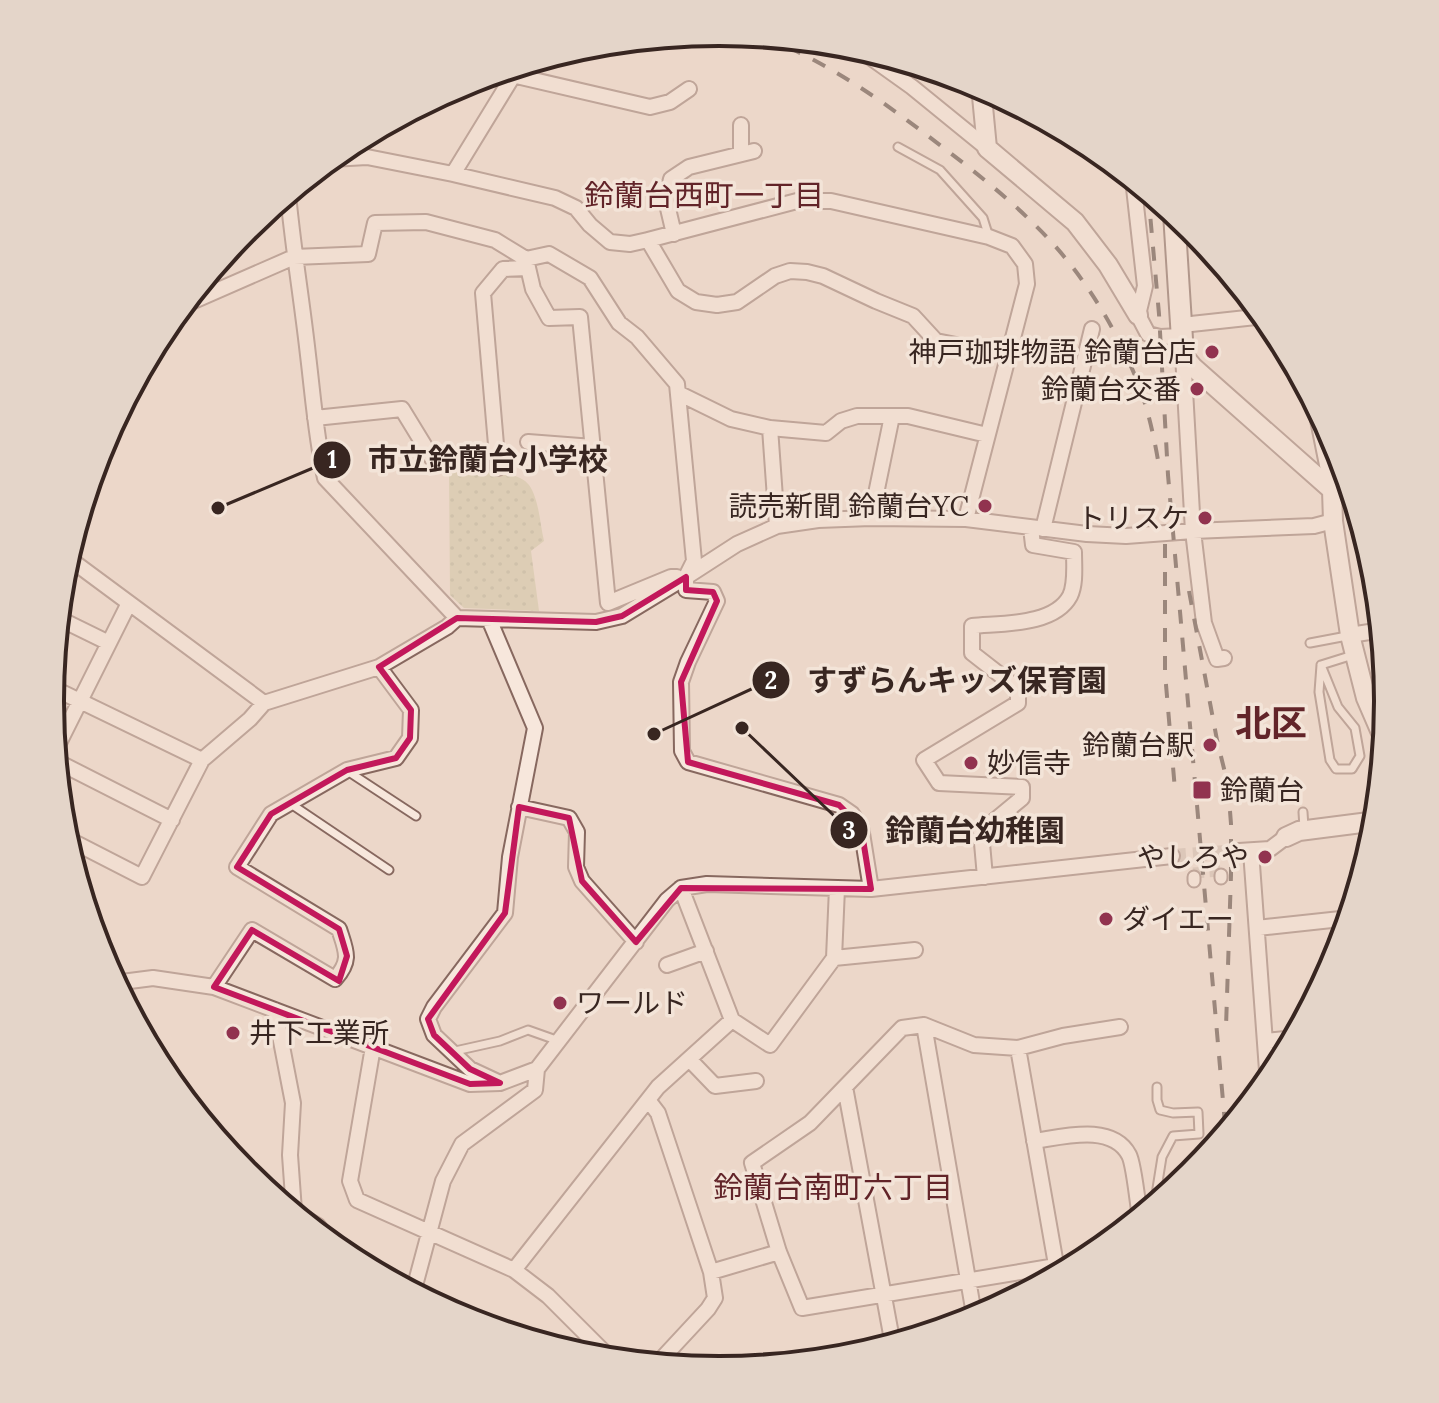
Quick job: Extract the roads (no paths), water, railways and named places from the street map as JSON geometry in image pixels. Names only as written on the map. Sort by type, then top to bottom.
[{"type":"main road","points":[[1175,231],[1182,339]]},
{"type":"street","points":[[884,67],[1075,222],[1108,265],[1148,334],[1182,339],[1252,319]]},
{"type":"street","points":[[521,77],[650,107],[670,102],[689,89]]},
{"type":"street","points":[[453,174],[501,84]]},
{"type":"street","points":[[983,102],[987,148]]},
{"type":"street","points":[[674,234],[666,200],[671,179],[689,167],[747,152],[741,125]]},
{"type":"street","points":[[352,158],[367,157],[453,174],[555,198],[576,208],[610,242],[630,244],[797,201],[831,201],[989,237],[1012,246],[1025,264],[1027,284],[966,519]]},
{"type":"street","points":[[1135,194],[1145,286],[1138,315]]},
{"type":"street","points":[[289,207],[325,478],[457,618]]},
{"type":"street","points":[[204,297],[294,257],[368,254],[375,223],[426,222],[495,240],[527,264],[533,289],[549,318],[580,317],[608,603],[671,577],[686,577]]},
{"type":"street","points":[[648,240],[678,291],[696,302],[717,305],[737,302],[775,276],[790,271],[807,272],[823,276],[913,316],[936,341],[956,345]]},
{"type":"street","points":[[498,468],[483,293],[503,269],[527,264],[549,254],[590,278],[619,323],[637,337],[677,384],[694,561],[686,577],[686,590],[713,592],[717,601],[681,682],[682,751],[688,762],[839,805],[852,814],[861,827],[871,889]]},
{"type":"street","points":[[985,877],[981,832],[1022,798],[1022,787],[939,783],[924,760],[1018,703],[1018,689],[972,653],[972,626],[1039,619],[1058,609],[1070,596],[1074,580],[1074,552],[1033,545],[1092,329]]},
{"type":"street","points":[[1182,339],[1193,367],[1332,490]]},
{"type":"street","points":[[1182,339],[1193,531],[1204,623],[1217,658]]},
{"type":"street","points":[[678,393],[731,419],[770,428],[826,433],[841,421],[857,416],[908,416],[987,435]]},
{"type":"street","points":[[315,418],[402,409],[435,463],[442,464]]},
{"type":"street","points":[[871,518],[892,416]]},
{"type":"street","points":[[770,428],[777,526]]},
{"type":"street","points":[[528,442],[593,447]]},
{"type":"street","points":[[1328,459],[1333,521],[1350,635],[1366,698],[1375,718]]},
{"type":"street","points":[[81,845],[142,877],[202,760],[264,703],[379,667],[457,618],[596,622],[622,616],[737,544],[777,526],[818,520],[871,518],[966,519],[1126,536],[1314,526],[1333,521]]},
{"type":"street","points":[[79,566],[264,703]]},
{"type":"street","points":[[65,732],[129,603]]},
{"type":"street","points":[[489,619],[535,728],[510,857],[505,913],[428,1019],[434,1035],[470,1069],[500,1083]]},
{"type":"street","points":[[69,623],[109,643]]},
{"type":"street","points":[[1350,635],[1371,632]]},
{"type":"street","points":[[214,987],[252,930],[335,979],[343,970],[347,956],[339,929],[237,867],[271,814],[347,770],[396,758],[410,738],[411,710],[379,667]]},
{"type":"street","points":[[64,693],[202,760]]},
{"type":"street","points":[[68,767],[172,820]]},
{"type":"street","points":[[519,807],[569,818],[577,832],[576,867],[582,881],[636,942]]},
{"type":"street","points":[[1267,1063],[1257,928],[1245,851],[1270,849],[1304,821],[1363,821]]},
{"type":"street","points":[[128,981],[153,978],[214,987],[470,1084],[500,1083],[537,1069],[667,900],[681,888],[707,884],[871,889],[1172,856]]},
{"type":"street","points":[[681,888],[732,1020],[770,1045],[834,958],[837,888]]},
{"type":"street","points":[[1257,928],[1337,919]]},
{"type":"street","points":[[834,958],[915,950]]},
{"type":"street","points":[[667,965],[706,951]]},
{"type":"street","points":[[275,1010],[293,1103],[289,1196]]},
{"type":"street","points":[[514,1270],[658,1087],[732,1020]]},
{"type":"street","points":[[924,1025],[973,1306]]},
{"type":"street","points":[[1040,1273],[969,1280],[802,1308],[779,1252],[752,1163],[810,1123],[902,1028],[924,1025],[974,1045],[1018,1048],[1063,1036],[1120,1027]]},
{"type":"street","points":[[1266,1041],[1281,1039]]},
{"type":"street","points":[[373,1047],[350,1181],[357,1200],[514,1270],[548,1296],[597,1345]]},
{"type":"street","points":[[1018,1048],[1056,1264]]},
{"type":"street","points":[[689,1059],[715,1086],[756,1081]]},
{"type":"street","points":[[416,1282],[443,1181],[462,1144],[535,1090],[537,1069]]},
{"type":"street","points":[[845,1087],[891,1334]]},
{"type":"street","points":[[648,1100],[658,1113],[711,1272],[715,1298],[666,1355]]},
{"type":"street","points":[[1034,1141],[1093,1133],[1114,1140],[1129,1156],[1138,1206]]},
{"type":"street","points":[[711,1272],[779,1252]]},
{"type":"lane","points":[[898,147],[940,170],[983,218],[989,237]]},
{"type":"lane","points":[[1310,643],[1350,635]]},
{"type":"lane","points":[[1321,665],[1355,654]]},
{"type":"lane","points":[[1321,665],[1338,707],[1355,728],[1360,756],[1352,769],[1336,769],[1330,760],[1319,692],[1321,665]]},
{"type":"lane","points":[[347,770],[416,816]]},
{"type":"lane","points":[[289,803],[389,870]]},
{"type":"lane","points":[[452,1052],[500,1041],[528,1030],[559,1041]]},
{"type":"lane","points":[[1157,1087],[1160,1110],[1198,1112],[1199,1134],[1173,1136],[1162,1157],[1157,1190]]},
{"type":"tunnel","points":[[1172,856],[1239,851]]},
{"type":"tunnel","points":[[1193,873],[1221,871],[1221,878]]},
{"type":"railway","points":[[794,51],[889,107],[997,190],[1052,242],[1094,297],[1127,357],[1148,412],[1160,472]]},
{"type":"railway","points":[[1149,207],[1168,475],[1225,1119]]},
{"type":"railway","points":[[1165,544],[1165,673],[1175,790]]},
{"type":"railway","points":[[1189,591],[1228,785],[1231,875],[1226,1027]]},
{"type":"place","name":"神戸珈琲物語 鈴蘭台店","points":[[1212,352]]},
{"type":"place","name":"鈴蘭台交番","points":[[1197,389]]},
{"type":"place","name":"読売新聞 鈴蘭台YC","points":[[985,506]]},
{"type":"place","name":"市立鈴蘭台小学校","points":[[218,508]]},
{"type":"place","name":"トリスケ","points":[[1205,518]]},
{"type":"place","name":"鈴蘭台幼稚園","points":[[742,728]]},
{"type":"place","name":"すずらんキッズ保育園","points":[[654,734]]},
{"type":"place","name":"鈴蘭台駅","points":[[1210,745]]},
{"type":"place","name":"妙信寺","points":[[971,763]]},
{"type":"place","name":"鈴蘭台","points":[[1202,790]]},
{"type":"place","name":"やしろや","points":[[1265,857]]},
{"type":"place","name":"ダイエー","points":[[1106,919]]},
{"type":"place","name":"ワールド","points":[[560,1003]]},
{"type":"place","name":"井下工業所","points":[[233,1033]]},
{"type":"district","name":"鈴蘭台西町一丁目","points":[[704,196]]},
{"type":"district","name":"北区","points":[[1271,723]]},
{"type":"district","name":"鈴蘭台南町六丁目","points":[[833,1188]]}]
